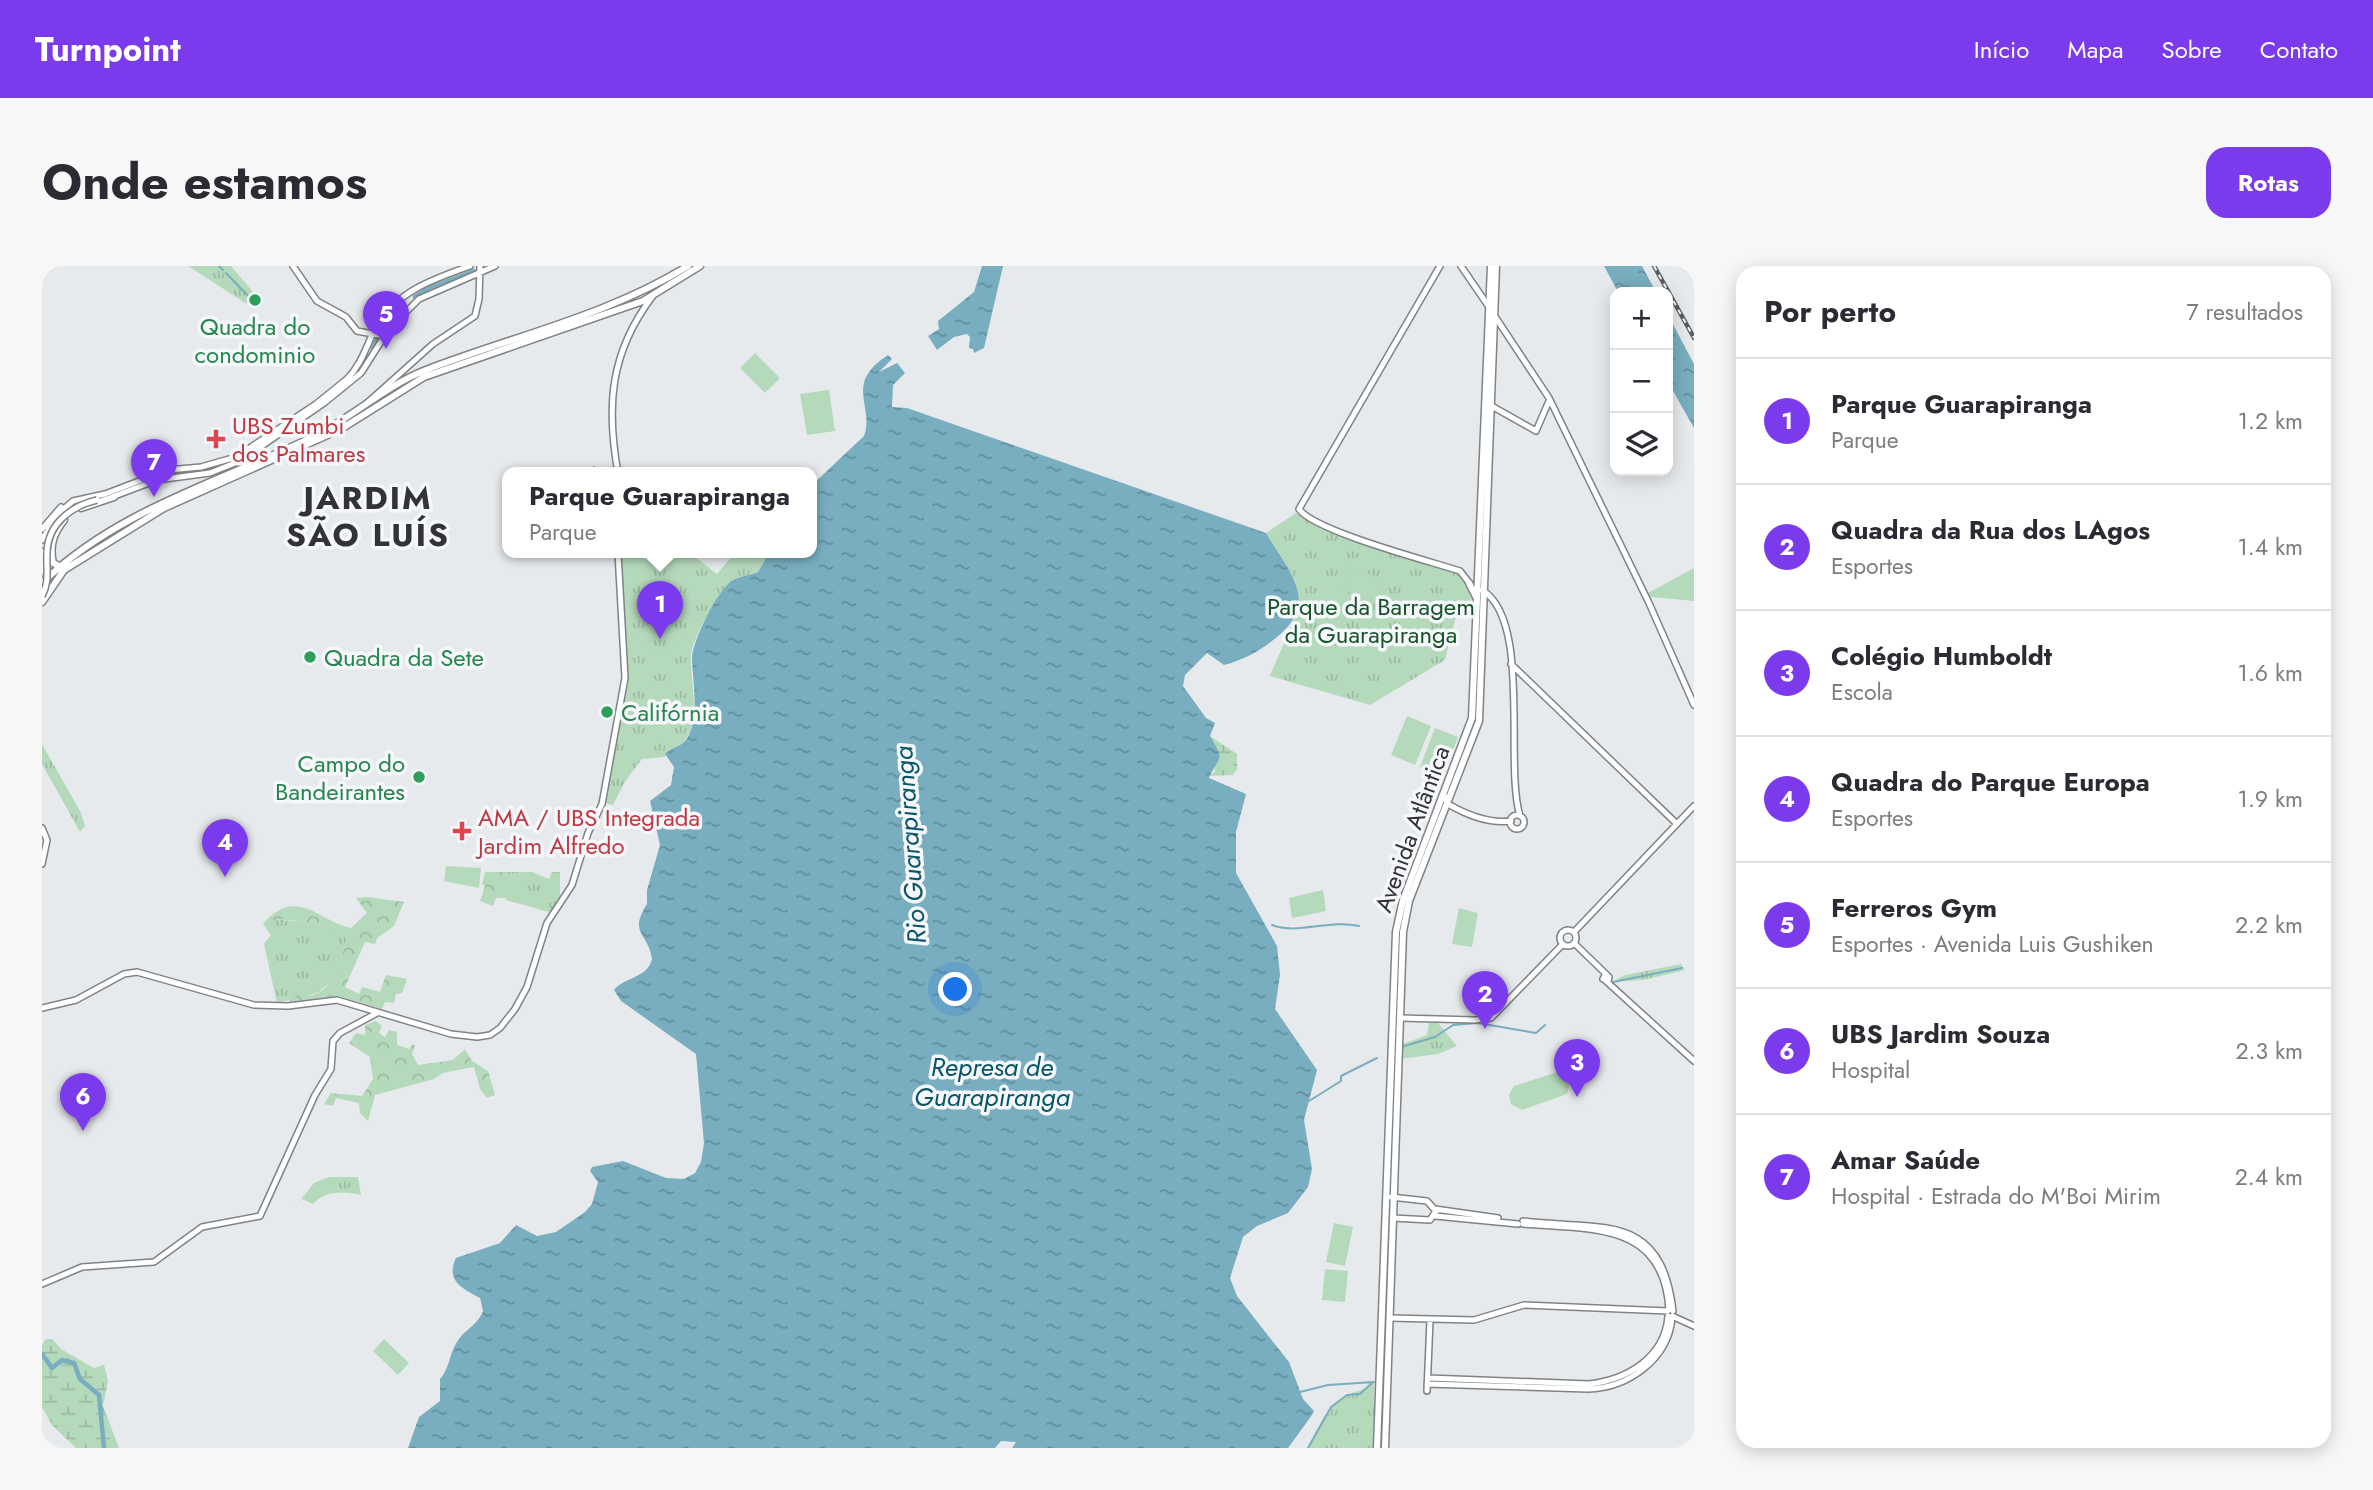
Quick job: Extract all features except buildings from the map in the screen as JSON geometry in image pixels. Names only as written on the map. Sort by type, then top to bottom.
[{"type":"main road","points":[[46,590],[73,563],[149,516],[197,491],[312,444],[414,375],[617,304],[688,266]]},
{"type":"main road","points":[[46,590],[59,566],[167,499],[310,438],[424,377],[647,302],[700,266]]},
{"type":"main road","name":"Avenida Atlântica","points":[[1377,1448],[1386,1209],[1390,1197],[1407,911],[1479,720],[1480,589],[1491,327],[1486,298],[1494,266]]},
{"type":"main road","name":"Avenida Atlântica","points":[[1491,327],[1495,316],[1494,266]]},
{"type":"main road","points":[[647,302],[656,289],[680,271]]},
{"type":"main road","points":[[1491,327],[1504,329]]},
{"type":"main road","points":[[494,352],[500,344]]},
{"type":"main road","points":[[59,566],[52,560],[55,539],[70,513],[114,496]]},
{"type":"main road","points":[[42,539],[55,539]]},
{"type":"main road","points":[[42,552],[46,590]]},
{"type":"main road","points":[[1469,583],[1476,598]]},
{"type":"main road","name":"Avenida Atlântica","points":[[1385,1448],[1393,1218],[1390,1197],[1397,917],[1472,718],[1476,598],[1480,589]]},
{"type":"main road","points":[[1393,1013],[1395,1018],[1400,1018]]},
{"type":"main road","points":[[1386,1209],[1393,1218]]},
{"type":"main road","points":[[1383,1306],[1385,1316],[1390,1318]]},
{"type":"street","points":[[293,266],[314,298],[346,317],[361,332],[384,337]]},
{"type":"street","points":[[42,529],[52,513],[73,501],[105,494],[168,470],[201,467],[237,456],[240,448],[250,449],[347,379],[359,364],[376,326],[385,313],[402,298],[423,284],[470,266]]},
{"type":"street","points":[[373,402],[433,344],[475,316],[480,266]]},
{"type":"street","points":[[46,590],[47,547],[54,528],[72,509],[97,500],[126,496],[164,478],[210,473],[240,461],[324,403],[361,373],[398,319],[431,291],[495,266]]},
{"type":"street","points":[[1440,266],[1299,505],[1301,513],[1318,523],[1460,571],[1469,583],[1480,589],[1499,609],[1511,648],[1515,817],[1492,823],[1448,804],[1444,795]]},
{"type":"street","points":[[1461,266],[1486,298]]},
{"type":"street","points":[[402,298],[394,310],[399,314],[407,311]]},
{"type":"street","points":[[617,467],[611,426],[612,393],[623,346],[647,302]]},
{"type":"street","points":[[1489,307],[1549,398],[1692,703],[1694,714]]},
{"type":"street","points":[[385,313],[398,319]]},
{"type":"street","points":[[361,332],[376,326]]},
{"type":"street","points":[[1488,404],[1536,431],[1547,411],[1549,398]]},
{"type":"street","points":[[1547,411],[1553,412],[1622,553]]},
{"type":"street","points":[[42,539],[58,514],[73,501]]},
{"type":"street","points":[[42,1008],[76,1000],[124,974],[137,972],[254,1005],[288,1006],[337,1000],[426,1029],[477,1037],[500,1028],[521,999],[547,923],[572,886],[584,843],[602,804],[625,678],[618,558]]},
{"type":"street","points":[[1511,662],[1520,655]]},
{"type":"street","points":[[1511,662],[1677,824]]},
{"type":"street","points":[[1694,806],[1574,932],[1574,943],[1600,967],[1614,987],[1694,1061]]},
{"type":"street","points":[[42,828],[47,844],[42,864]]},
{"type":"street","points":[[1563,944],[1562,932],[1574,932]]},
{"type":"street","points":[[1400,1018],[1487,1019],[1503,1007],[1563,944],[1574,943]]},
{"type":"street","points":[[42,1284],[82,1267],[154,1262],[202,1227],[260,1216],[315,1095],[331,1069],[333,1041],[340,1033],[377,1012]]},
{"type":"street","points":[[1390,1197],[1427,1201],[1437,1214]]},
{"type":"street","points":[[1393,1218],[1437,1214],[1622,1231],[1639,1237],[1665,1270],[1669,1313]]},
{"type":"street","points":[[1430,1320],[1427,1384],[1588,1389],[1610,1387],[1630,1380],[1648,1363],[1665,1338],[1668,1301],[1660,1269],[1635,1240],[1616,1234],[1521,1222]]},
{"type":"street","points":[[1390,1318],[1474,1320],[1524,1305],[1653,1310],[1669,1313],[1694,1324]]},
{"type":"green space","points":[[188,266],[231,266],[253,292],[247,304]]},
{"type":"green space","points":[[755,353],[780,378],[765,393],[740,368]]},
{"type":"green space","points":[[829,390],[835,431],[807,435],[800,394]]},
{"type":"green space","name":"Parque da Barragem da Guarapiranga","points":[[1296,513],[1316,524],[1459,573],[1472,600],[1471,615],[1456,616],[1445,660],[1370,705],[1270,676],[1290,629],[1297,604],[1297,592],[1292,575],[1266,533]]},
{"type":"green space","points":[[620,558],[696,558],[717,574],[731,558],[766,558],[758,572],[733,580],[727,585],[696,638],[691,656],[694,713],[687,737],[665,757],[642,759],[626,780],[613,805],[604,803],[623,698]]},
{"type":"green space","points":[[1352,567],[1383,580],[1373,602],[1343,589]]},
{"type":"green space","points":[[1694,568],[1694,601],[1651,597],[1648,593]]},
{"type":"green space","points":[[1407,716],[1431,726],[1415,765],[1391,755]]},
{"type":"green space","points":[[1435,728],[1458,737],[1443,776],[1420,767]]},
{"type":"green space","points":[[1210,736],[1237,754],[1237,769],[1233,775],[1209,776],[1215,772]]},
{"type":"green space","points":[[42,744],[81,813],[85,826],[80,832],[42,764]]},
{"type":"green space","points":[[446,866],[481,868],[479,888],[444,881]]},
{"type":"green space","points":[[485,872],[506,872],[506,898],[496,898],[493,906],[480,901],[485,886],[482,884]]},
{"type":"green space","points":[[506,872],[532,872],[549,879],[552,872],[560,872],[560,901],[552,913],[506,900]]},
{"type":"green space","points":[[1323,890],[1326,911],[1292,918],[1289,898]]},
{"type":"green space","points":[[356,898],[404,902],[394,926],[377,938],[375,944],[365,942],[345,987],[359,994],[362,987],[380,992],[386,975],[407,979],[402,993],[396,994],[394,1003],[385,1002],[382,1009],[337,996],[288,1002],[298,994],[309,996],[326,987],[337,968],[347,938],[311,924],[292,920],[272,920],[266,928],[263,924],[287,907],[297,907],[308,909],[339,925],[351,928],[367,913]]},
{"type":"green space","points":[[1459,908],[1478,913],[1472,947],[1452,944]]},
{"type":"green space","points":[[272,919],[314,923],[347,938],[335,978],[317,993],[277,1003],[264,944],[271,935],[266,928]]},
{"type":"green space","points":[[1681,964],[1685,970],[1643,980],[1612,982],[1625,975]]},
{"type":"green space","points":[[376,1021],[382,1026],[379,1033],[385,1037],[389,1030],[397,1032],[397,1045],[409,1049],[412,1044],[415,1046],[412,1054],[418,1065],[453,1060],[465,1049],[472,1061],[488,1071],[495,1095],[487,1098],[480,1089],[474,1067],[443,1073],[434,1079],[375,1095],[368,1121],[360,1113],[359,1103],[336,1098],[333,1106],[324,1104],[331,1093],[362,1096],[373,1079],[370,1057],[349,1043],[356,1033],[365,1035],[365,1025]]},
{"type":"green space","points":[[1429,1023],[1438,1023],[1457,1046],[1438,1054],[1400,1059],[1400,1045],[1427,1035]]},
{"type":"green space","points":[[1558,1072],[1567,1073],[1571,1079],[1567,1094],[1522,1110],[1511,1104],[1509,1095],[1514,1086]]},
{"type":"green space","points":[[329,1177],[358,1177],[361,1195],[336,1193],[323,1196],[313,1204],[302,1199],[295,1207],[314,1183]]},
{"type":"green space","points":[[1334,1223],[1353,1227],[1345,1266],[1326,1262]]},
{"type":"green space","points":[[1325,1269],[1348,1271],[1345,1302],[1322,1300]]},
{"type":"green space","points":[[46,1339],[52,1339],[61,1349],[94,1368],[104,1365],[108,1381],[103,1406],[119,1448],[76,1448],[52,1425],[42,1407],[42,1345]]},
{"type":"green space","points":[[384,1339],[409,1363],[398,1375],[373,1351]]},
{"type":"green space","points":[[1374,1382],[1374,1448],[1308,1448],[1332,1407],[1344,1397]]},
{"type":"water","points":[[982,266],[1003,266],[984,348],[974,353],[973,349],[969,348],[970,337],[967,334],[954,337],[937,350],[928,336],[939,329],[938,321],[974,292]]},
{"type":"water","points":[[1604,266],[1642,266],[1653,287],[1615,287]]},
{"type":"water","points":[[1673,324],[1694,364],[1694,428],[1673,391]]},
{"type":"water","name":"Represa de Guarapiranga","points":[[888,355],[892,359],[879,372],[897,363],[905,373],[893,385],[892,407],[907,408],[1266,533],[1291,573],[1299,598],[1297,611],[1290,624],[1265,646],[1239,660],[1224,665],[1207,653],[1185,675],[1183,686],[1206,718],[1215,723],[1210,736],[1219,758],[1209,778],[1246,794],[1236,832],[1236,873],[1277,946],[1280,975],[1275,1009],[1317,1070],[1304,1120],[1312,1169],[1308,1187],[1288,1213],[1257,1226],[1243,1237],[1230,1278],[1237,1296],[1289,1362],[1303,1399],[1314,1411],[1288,1448],[1012,1448],[1016,1442],[1001,1441],[995,1448],[408,1448],[419,1417],[440,1401],[440,1379],[454,1347],[483,1311],[480,1298],[462,1287],[454,1278],[453,1266],[456,1258],[500,1243],[516,1225],[537,1236],[556,1232],[592,1204],[598,1182],[590,1171],[592,1167],[623,1161],[666,1178],[684,1179],[695,1173],[701,1162],[704,1143],[696,1054],[621,1001],[614,990],[646,970],[652,959],[639,927],[660,845],[650,801],[671,785],[674,767],[665,754],[684,742],[689,735],[695,707],[693,652],[706,617],[720,593],[736,579],[758,572],[766,558],[817,558],[817,480],[864,436],[864,385],[874,366]]},
{"type":"waterway","points":[[219,266],[223,270]]},
{"type":"waterway","points":[[415,297],[429,288],[474,271]]},
{"type":"waterway","points":[[226,273],[251,299]]},
{"type":"waterway","points":[[380,333],[385,325]]},
{"type":"waterway","points":[[373,348],[377,340]]},
{"type":"waterway","points":[[1272,925],[1282,928],[1337,924],[1359,926]]},
{"type":"waterway","points":[[1613,982],[1682,968]]},
{"type":"waterway","points":[[1401,1047],[1435,1037],[1453,1025],[1478,1023],[1536,1033],[1545,1025]]},
{"type":"waterway","points":[[1309,1101],[1341,1081],[1341,1076],[1377,1058]]},
{"type":"waterway","name":"Rio Guarapiranga","points":[[42,1354],[52,1368],[62,1360],[74,1363],[80,1379],[99,1395],[104,1448]]},
{"type":"waterway","points":[[1308,1448],[1331,1407],[1347,1395],[1360,1394],[1373,1382]]},
{"type":"waterway","points":[[1300,1392],[1328,1385],[1374,1382]]},
{"type":"railway","points":[[1654,266],[1694,338]]},
{"type":"place","name":"Quadra do condominio","points":[[255,300]]},
{"type":"place","name":"Ferreros Gym","points":[[386,349]]},
{"type":"place","name":"UBS Zumbi dos Palmares","points":[[216,439]]},
{"type":"place","name":"Amar Saúde","points":[[154,497]]},
{"type":"place","name":"Parque Guarapiranga","points":[[660,639]]},
{"type":"place","name":"Quadra da Sete","points":[[310,657]]},
{"type":"place","name":"Califórnia","points":[[607,712]]},
{"type":"place","name":"Campo do Bandeirantes","points":[[419,777]]},
{"type":"place","name":"AMA / UBS Integrada Jardim Alfredo","points":[[462,831]]},
{"type":"place","name":"Quadra do Parque Europa","points":[[225,877]]},
{"type":"place","name":"Quadra da Rua dos LAgos","points":[[1485,1029]]},
{"type":"place","name":"Colégio Humboldt","points":[[1577,1097]]},
{"type":"place","name":"UBS Jardim Souza","points":[[83,1131]]},
{"type":"district","name":"JARDIM SÃO LUÍS","points":[[368,516]]}]
